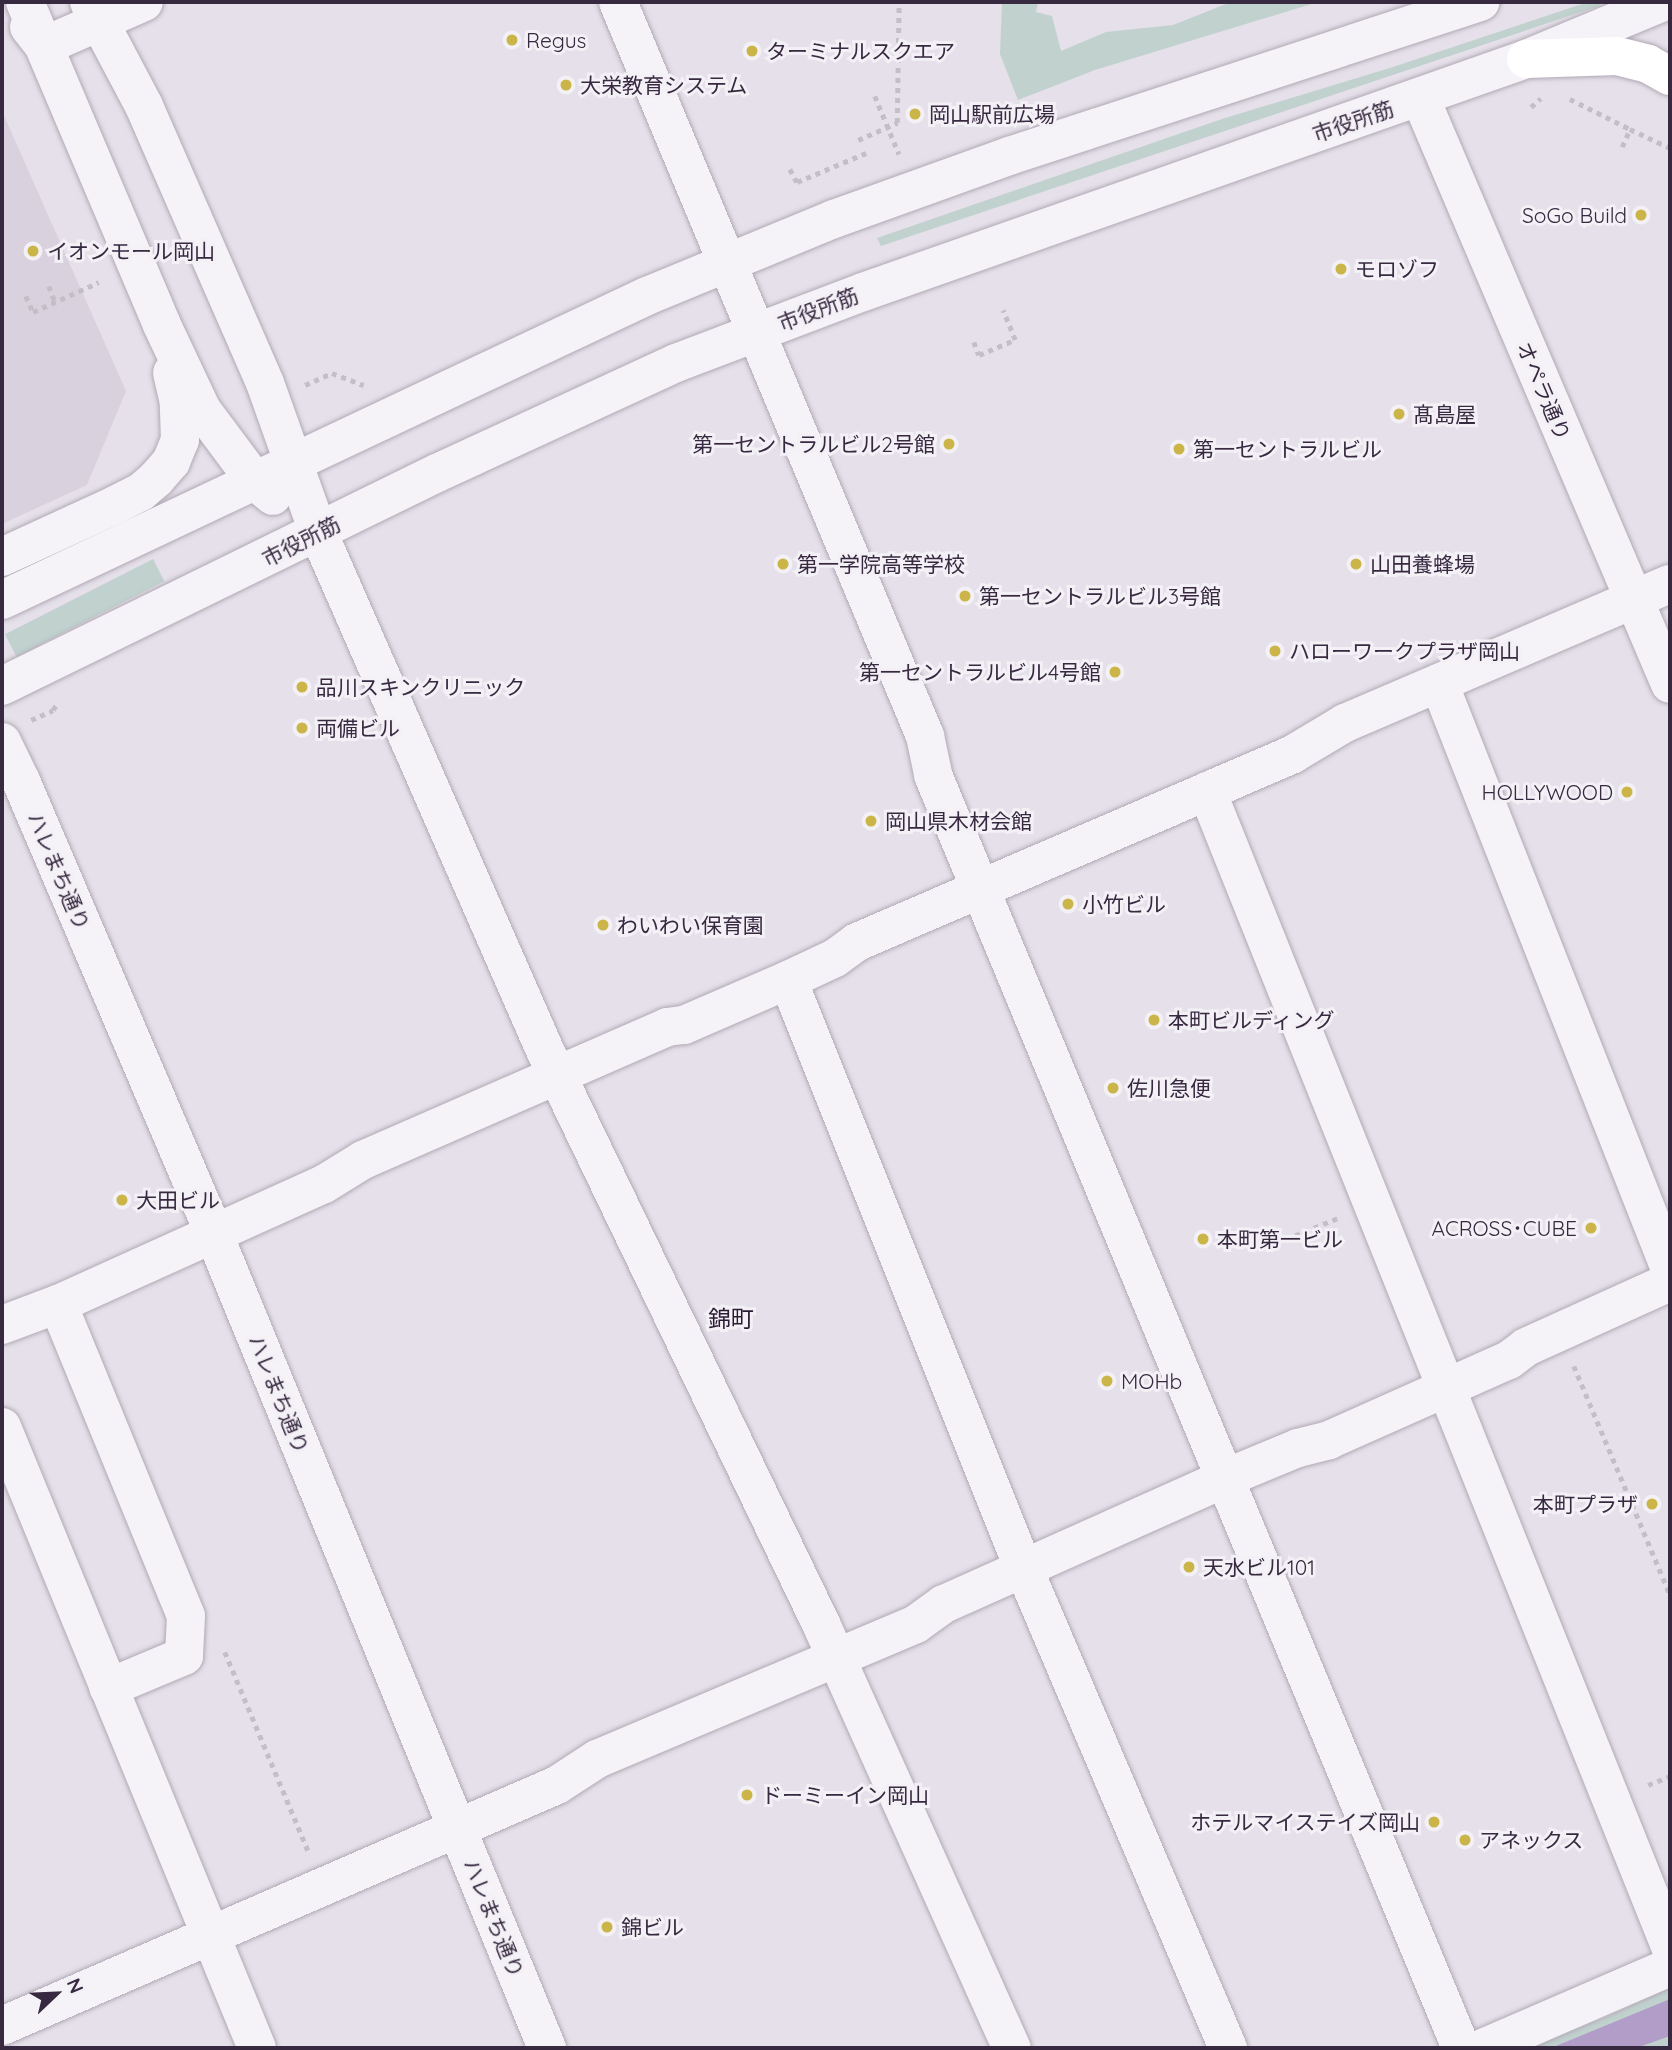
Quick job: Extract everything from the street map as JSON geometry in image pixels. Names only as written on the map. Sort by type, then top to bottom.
[{"type":"main road","points":[[1526,59],[1617,55],[1648,64],[1670,76]]},
{"type":"street","points":[[8,2],[44,46]]},
{"type":"street","points":[[25,2],[162,325],[202,410],[255,481],[318,532]]},
{"type":"street","points":[[44,46],[98,8],[144,2]]},
{"type":"street","points":[[618,2],[925,736],[933,775],[1461,2048]]},
{"type":"street","points":[[2,600],[647,296],[834,219],[1009,156],[1480,2]]},
{"type":"street","name":"市役所筋","points":[[2,686],[437,472],[638,380],[757,332],[1526,59],[1663,2]]},
{"type":"street","points":[[98,8],[265,383],[318,532],[544,1048],[559,1074],[838,1659],[1012,2048]]},
{"type":"street","name":"オペラ通り","points":[[1420,97],[1670,684]]},
{"type":"street","points":[[2,558],[141,492],[171,462],[180,440],[180,419],[162,325]]},
{"type":"street","points":[[2,1325],[58,1304],[324,1184],[363,1160],[667,1027],[684,1025],[788,980],[835,958],[857,942],[1293,754],[1345,723],[1670,584]]},
{"type":"street","points":[[1439,683],[1670,1269]]},
{"type":"street","name":"ハレまち通り","points":[[2,743],[21,781],[213,1232],[547,2048]]},
{"type":"street","points":[[1207,791],[1670,1946]]},
{"type":"street","points":[[788,980],[1024,1569],[1228,2048]]},
{"type":"street","points":[[2,2026],[557,1785],[597,1759],[838,1659],[916,1624],[944,1604],[1223,1479],[1298,1448],[1329,1440],[1445,1389],[1509,1360],[1526,1347],[1670,1282]]},
{"type":"street","points":[[58,1304],[186,1616],[184,1656],[108,1688]]},
{"type":"street","points":[[2,1427],[257,2048]]},
{"type":"street","points":[[1483,2048],[1670,1968]]},
{"type":"path","points":[[858,140],[897,123],[899,2]]},
{"type":"path","points":[[876,96],[901,159]]},
{"type":"path","points":[[1570,99],[1670,148]]},
{"type":"path","points":[[1622,147],[1630,129]]},
{"type":"path","points":[[790,169],[797,182],[866,153]]},
{"type":"path","points":[[26,296],[33,312],[99,282]]},
{"type":"path","points":[[49,286],[55,302]]},
{"type":"path","points":[[974,342],[979,355],[1015,340],[1003,310]]},
{"type":"path","points":[[1286,1239],[1371,1204]]},
{"type":"path","points":[[1570,1357],[1670,1594]]},
{"type":"path","points":[[184,1656],[225,1650],[324,1887]]},
{"type":"shaded area","points":[[1002,2],[1038,2],[1036,12],[1052,16],[1061,51],[1106,32],[1173,25],[1231,2],[1318,2],[1095,70],[1018,100],[1000,54]]},
{"type":"shaded area","points":[[1588,2],[1600,2],[1599,6],[881,246],[877,238],[1222,119],[1393,67]]},
{"type":"shaded area","name":"イオンモール岡山","points":[[2,111],[126,391],[87,485],[2,524]]},
{"type":"shaded area","points":[[153,559],[164,581],[16,657],[5,634]]},
{"type":"shaded area","points":[[1670,1988],[1670,2048],[1524,2048],[1599,2020]]},
{"type":"shaded area","points":[[1670,1999],[1670,2036],[1636,2048],[1551,2048]]},
{"type":"place","name":"Regus","points":[[512,40]]},
{"type":"place","name":"ターミナルスクエア","points":[[752,51]]},
{"type":"place","name":"大栄教育システム","points":[[566,85]]},
{"type":"place","name":"岡山駅前広場","points":[[915,114]]},
{"type":"place","name":"SoGo Build","points":[[1641,215]]},
{"type":"place","name":"イオンモール岡山","points":[[33,251]]},
{"type":"place","name":"モロゾフ","points":[[1341,269]]},
{"type":"place","name":"髙島屋","points":[[1399,414]]},
{"type":"place","name":"第一セントラルビル2号館","points":[[949,444]]},
{"type":"place","name":"第一セントラルビル","points":[[1179,449]]},
{"type":"place","name":"第一学院高等学校","points":[[783,564]]},
{"type":"place","name":"山田養蜂場","points":[[1356,564]]},
{"type":"place","name":"第一セントラルビル3号館","points":[[965,596]]},
{"type":"place","name":"ハローワークプラザ岡山","points":[[1275,651]]},
{"type":"place","name":"第一セントラルビル4号館","points":[[1115,672]]},
{"type":"place","name":"品川スキンクリニック","points":[[302,687]]},
{"type":"place","name":"両備ビル","points":[[302,728]]},
{"type":"place","name":"HOLLYWOOD","points":[[1627,792]]},
{"type":"place","name":"岡山県木材会館","points":[[871,821]]},
{"type":"place","name":"小竹ビル","points":[[1068,904]]},
{"type":"place","name":"わいわい保育園","points":[[603,925]]},
{"type":"place","name":"本町ビルディング","points":[[1154,1020]]},
{"type":"place","name":"佐川急便","points":[[1113,1088]]},
{"type":"place","name":"大田ビル","points":[[122,1200]]},
{"type":"place","name":"ACROSS･CUBE","points":[[1591,1228]]},
{"type":"place","name":"本町第一ビル","points":[[1203,1239]]},
{"type":"place","name":"MOHb","points":[[1107,1381]]},
{"type":"place","name":"本町プラザ","points":[[1652,1504]]},
{"type":"place","name":"天水ビル101","points":[[1189,1567]]},
{"type":"place","name":"ドーミーイン岡山","points":[[747,1795]]},
{"type":"place","name":"ホテルマイステイズ岡山","points":[[1434,1822]]},
{"type":"place","name":"アネックス","points":[[1465,1840]]},
{"type":"place","name":"錦ビル","points":[[607,1927]]},
{"type":"district","name":"錦町","points":[[731,1319]]}]
